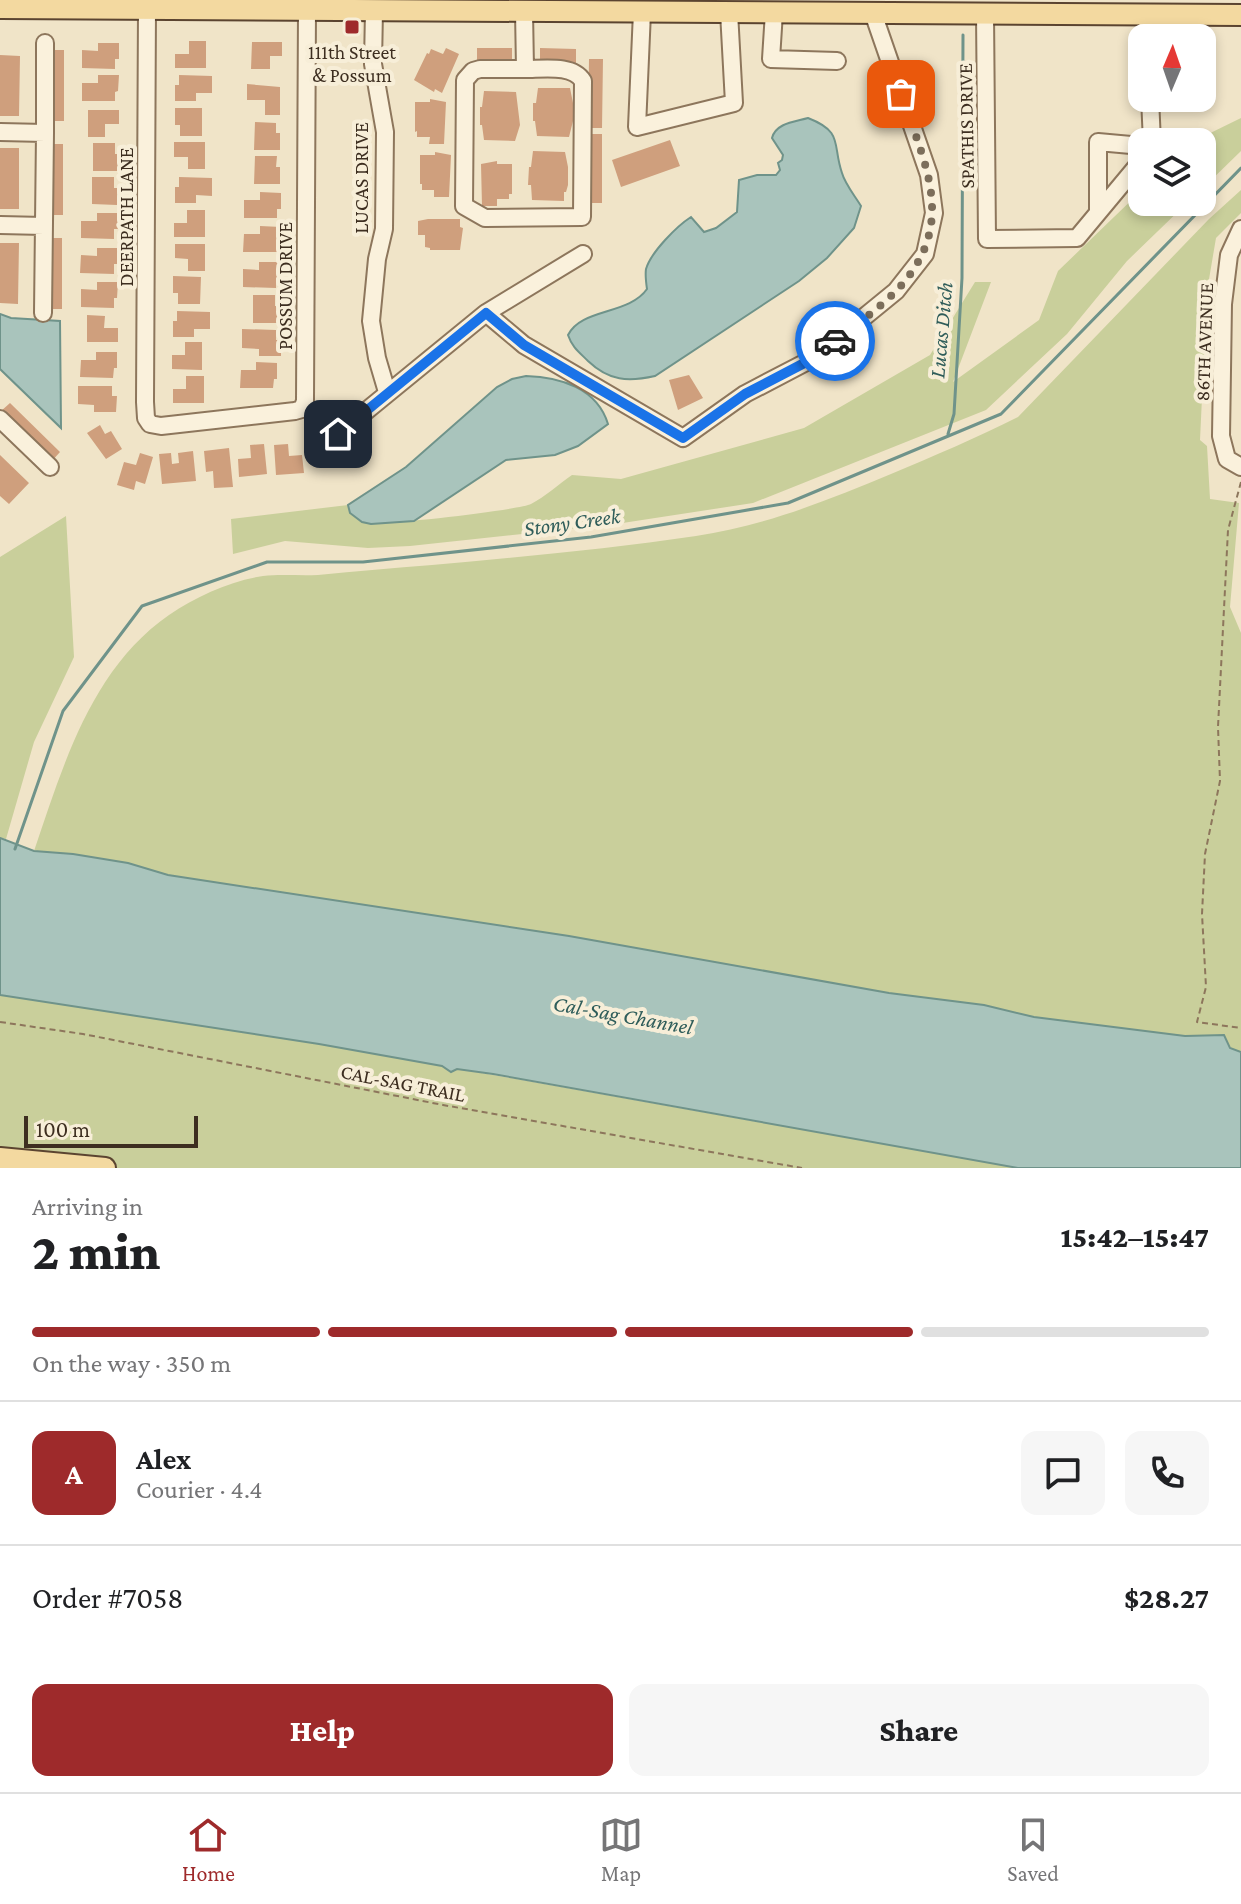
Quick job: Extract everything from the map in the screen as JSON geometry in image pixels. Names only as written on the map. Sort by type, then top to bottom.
[{"type":"main road","points":[[0,8],[147,9],[307,3],[374,10],[1147,14],[1228,10]]},
{"type":"main road","points":[[0,1158],[105,1168]]},
{"type":"street","name":"POSSUM DRIVE","points":[[150,424],[161,426],[285,413],[302,409],[305,401],[307,3]]},
{"type":"street","name":"DEERPATH LANE","points":[[147,9],[145,402],[146,418],[150,424]]},
{"type":"street","name":"LUCAS DRIVE","points":[[374,10],[373,64],[385,132],[384,229],[377,259],[371,321],[387,392]]},
{"type":"street","points":[[524,11],[525,69]]},
{"type":"street","points":[[642,12],[637,127],[734,103],[729,12]]},
{"type":"street","points":[[774,12],[771,59],[837,61]]},
{"type":"street","points":[[486,313],[524,345],[683,438],[745,394],[814,358],[896,291],[925,254],[934,213],[929,175],[873,13]]},
{"type":"street","name":"SPATHIS DRIVE","points":[[985,13],[987,239],[1077,238],[1098,212]]},
{"type":"street","points":[[1147,14],[1147,24]]},
{"type":"street","points":[[43,313],[45,43]]},
{"type":"street","points":[[480,69],[525,69],[567,70],[575,72],[583,81],[582,217],[485,218],[464,206],[465,80],[473,71],[480,69]]},
{"type":"street","points":[[0,132],[45,133]]},
{"type":"street","points":[[1098,212],[1098,142],[1128,145]]},
{"type":"street","points":[[1098,212],[1128,177]]},
{"type":"street","points":[[0,225],[44,226]]},
{"type":"street","name":"86TH AVENUE","points":[[1234,463],[1221,436],[1223,304],[1229,255],[1241,229]]},
{"type":"street","points":[[338,434],[486,313],[583,254]]},
{"type":"street","points":[[1223,304],[1241,307]]},
{"type":"street","points":[[0,419],[50,467]]},
{"type":"path","points":[[1241,482],[1228,530],[1218,727],[1220,781],[1205,854],[1202,914],[1206,987],[1197,1022],[1241,1028]]},
{"type":"path","name":"CAL-SAG TRAIL","points":[[0,1022],[83,1034],[443,1105],[802,1168]]},
{"type":"green space","points":[[1241,118],[1241,151],[1216,175],[1216,130]]},
{"type":"green space","points":[[1241,190],[1241,213],[1216,238],[1207,291],[1200,440],[1207,446],[1210,499],[1239,503],[1230,607],[1241,633],[1241,1052],[1233,1051],[1223,1035],[1185,1036],[1034,1017],[984,1005],[889,993],[569,936],[168,875],[128,863],[73,854],[34,851],[69,753],[100,691],[142,637],[191,602],[214,590],[263,576],[318,575],[465,562],[722,532],[771,519],[844,493],[1018,417]]},
{"type":"green space","points":[[1128,204],[1128,216],[1174,216],[1127,261],[1067,334],[986,410],[753,503],[616,524],[410,546],[368,548],[285,541],[233,554],[231,519],[348,505],[359,520],[374,523],[521,507],[547,494],[572,475],[621,479],[804,428],[930,355],[975,282],[991,282],[953,382],[1039,320],[1058,271]]},
{"type":"green space","points":[[66,516],[74,657],[34,742],[6,839],[0,838],[0,557]]},
{"type":"green space","points":[[0,995],[319,1044],[1018,1168],[0,1168]]},
{"type":"water","points":[[808,118],[832,134],[843,177],[861,206],[854,228],[827,258],[799,281],[655,376],[619,378],[604,373],[588,361],[568,335],[574,326],[639,297],[647,289],[646,269],[653,255],[691,217],[704,232],[716,228],[737,212],[739,180],[757,175],[776,175],[780,170],[778,163],[783,155],[772,138],[777,129]]},
{"type":"water","points":[[0,314],[11,318],[60,321],[61,428],[0,369]]},
{"type":"water","points":[[526,376],[552,379],[576,387],[595,401],[608,424],[578,446],[555,455],[506,460],[414,521],[371,524],[362,522],[350,513],[348,505],[406,467],[497,387]]},
{"type":"water","name":"Cal-Sag Channel","points":[[0,838],[34,851],[128,863],[168,875],[569,936],[889,993],[984,1005],[1034,1017],[1185,1036],[1224,1035],[1230,1048],[1241,1052],[1241,1168],[1018,1168],[493,1074],[457,1069],[451,1072],[442,1066],[319,1044],[0,995]]},
{"type":"building","points":[[189,41],[206,41],[206,68],[175,68],[175,54],[189,54]]},
{"type":"building","points":[[252,42],[282,42],[282,56],[270,56],[270,69],[251,69]]},
{"type":"building","points":[[98,43],[119,43],[119,59],[115,59],[115,69],[82,68],[82,50],[98,51]]},
{"type":"building","points":[[446,48],[459,54],[442,93],[435,89],[434,92],[414,80],[431,49],[443,54]]},
{"type":"building","points":[[477,48],[512,48],[512,63],[477,62]]},
{"type":"building","points":[[540,48],[576,49],[576,63],[540,63]]},
{"type":"building","points":[[51,50],[64,50],[64,121],[51,121]]},
{"type":"building","points":[[0,55],[20,56],[19,116],[0,116]]},
{"type":"building","points":[[589,59],[603,59],[602,128],[588,128]]},
{"type":"building","points":[[98,75],[119,75],[115,101],[82,101],[82,83],[98,83]]},
{"type":"building","points":[[179,75],[212,76],[212,93],[196,93],[196,101],[175,101],[175,85],[179,85]]},
{"type":"building","points":[[247,84],[280,87],[280,115],[265,115],[265,100],[247,100]]},
{"type":"building","points":[[538,88],[570,88],[573,121],[569,137],[537,136],[533,103],[536,103]]},
{"type":"building","points":[[484,91],[516,92],[520,125],[515,141],[484,140],[480,107]]},
{"type":"building","points":[[430,99],[446,102],[444,144],[429,144],[430,137],[417,137],[415,132],[415,102],[430,102]]},
{"type":"building","points":[[175,108],[202,108],[202,136],[180,136],[180,125],[175,125]]},
{"type":"building","points":[[88,110],[119,110],[119,124],[105,124],[105,137],[88,137]]},
{"type":"building","points":[[255,122],[276,123],[276,133],[280,133],[280,150],[254,150]]},
{"type":"building","points":[[588,134],[602,134],[602,203],[587,203]]},
{"type":"building","points":[[670,140],[680,166],[621,187],[612,160]]},
{"type":"building","points":[[174,142],[205,142],[205,169],[188,169],[188,157],[174,157]]},
{"type":"building","points":[[93,143],[115,143],[118,171],[93,171]]},
{"type":"building","points":[[50,144],[63,144],[63,215],[50,215]]},
{"type":"building","points":[[0,148],[19,148],[19,209],[0,209]]},
{"type":"building","points":[[533,151],[565,152],[568,185],[564,201],[532,200],[531,185],[528,185]]},
{"type":"building","points":[[435,152],[451,155],[449,197],[434,197],[434,190],[422,190],[420,184],[420,155],[435,155]]},
{"type":"building","points":[[255,156],[277,156],[280,184],[254,184]]},
{"type":"building","points":[[497,161],[497,164],[512,164],[512,194],[509,194],[509,199],[497,199],[497,206],[482,206],[481,164]]},
{"type":"building","points":[[92,177],[114,177],[117,205],[92,204]]},
{"type":"building","points":[[179,177],[212,178],[212,196],[196,195],[196,203],[175,203],[175,187],[179,187]]},
{"type":"building","points":[[260,192],[281,193],[281,209],[277,209],[277,218],[244,218],[244,200],[260,200]]},
{"type":"building","points":[[187,210],[205,210],[205,237],[174,237],[174,223],[187,223]]},
{"type":"building","points":[[97,213],[118,213],[118,229],[114,229],[114,239],[81,238],[81,221],[97,221]]},
{"type":"building","points":[[460,219],[460,227],[463,228],[460,250],[430,250],[425,247],[425,235],[418,235],[418,221]]},
{"type":"building","points":[[260,226],[281,227],[277,252],[243,252],[244,234],[260,234]]},
{"type":"building","points":[[49,238],[62,238],[62,309],[49,309]]},
{"type":"building","points":[[0,243],[19,243],[18,304],[0,303]]},
{"type":"building","points":[[175,244],[205,244],[205,271],[188,271],[188,259],[175,258]]},
{"type":"building","points":[[97,248],[118,248],[114,274],[80,273],[81,255],[97,256]]},
{"type":"building","points":[[259,262],[280,262],[280,278],[276,278],[276,288],[243,287],[243,269],[259,270]]},
{"type":"building","points":[[173,276],[201,277],[200,304],[178,304],[178,293],[173,293]]},
{"type":"building","points":[[97,282],[118,282],[114,308],[81,307],[81,289],[97,290]]},
{"type":"building","points":[[253,295],[275,295],[275,306],[279,306],[279,323],[253,323]]},
{"type":"building","points":[[177,311],[210,312],[210,329],[194,329],[194,337],[173,337],[173,321],[177,321]]},
{"type":"building","points":[[87,315],[105,316],[104,328],[118,328],[118,342],[87,342]]},
{"type":"building","points":[[242,329],[276,330],[276,340],[281,340],[281,356],[259,356],[259,349],[242,348]]},
{"type":"building","points":[[185,342],[202,342],[202,370],[172,369],[172,355],[185,355]]},
{"type":"building","points":[[96,352],[117,352],[117,368],[114,368],[113,378],[80,377],[81,360],[96,360]]},
{"type":"building","points":[[256,362],[277,363],[277,379],[274,379],[273,388],[240,388],[241,370],[256,370]]},
{"type":"building","points":[[689,375],[703,398],[678,410],[669,380]]},
{"type":"building","points":[[186,376],[204,376],[204,403],[173,403],[173,389],[186,389]]},
{"type":"building","points":[[78,386],[112,386],[112,396],[117,396],[116,412],[94,412],[94,405],[78,404]]},
{"type":"building","points":[[10,403],[60,452],[51,462],[0,412]]},
{"type":"building","points":[[100,425],[105,434],[111,431],[122,449],[106,459],[87,433]]},
{"type":"building","points":[[264,444],[267,474],[239,477],[238,459],[251,458],[250,445]]},
{"type":"building","points":[[288,444],[289,456],[302,455],[304,473],[276,475],[274,445]]},
{"type":"building","points":[[229,448],[233,487],[214,488],[213,471],[206,472],[204,451]]},
{"type":"building","points":[[193,451],[196,481],[162,484],[159,454],[171,453],[172,464],[179,463],[178,453]]},
{"type":"building","points":[[140,453],[153,457],[145,484],[136,481],[134,490],[117,485],[124,462],[136,465]]},
{"type":"building","points":[[0,455],[29,483],[9,504],[0,496]]},
{"type":"waterway","name":"Lucas Ditch","points":[[948,434],[954,414],[962,278],[963,35]]},
{"type":"waterway","name":"Stony Creek","points":[[15,849],[63,711],[142,606],[267,562],[363,562],[591,537],[788,503],[1001,414],[1241,168]]},
{"type":"way so far","points":[[835,341],[896,291],[925,254],[934,213],[929,175],[901,94]]},
{"type":"place","name":"111th Street & Possum","points":[[352,27]]},
{"type":"route","points":[[338,434],[486,313],[524,345],[683,438],[745,394],[814,358],[835,341]]}]
